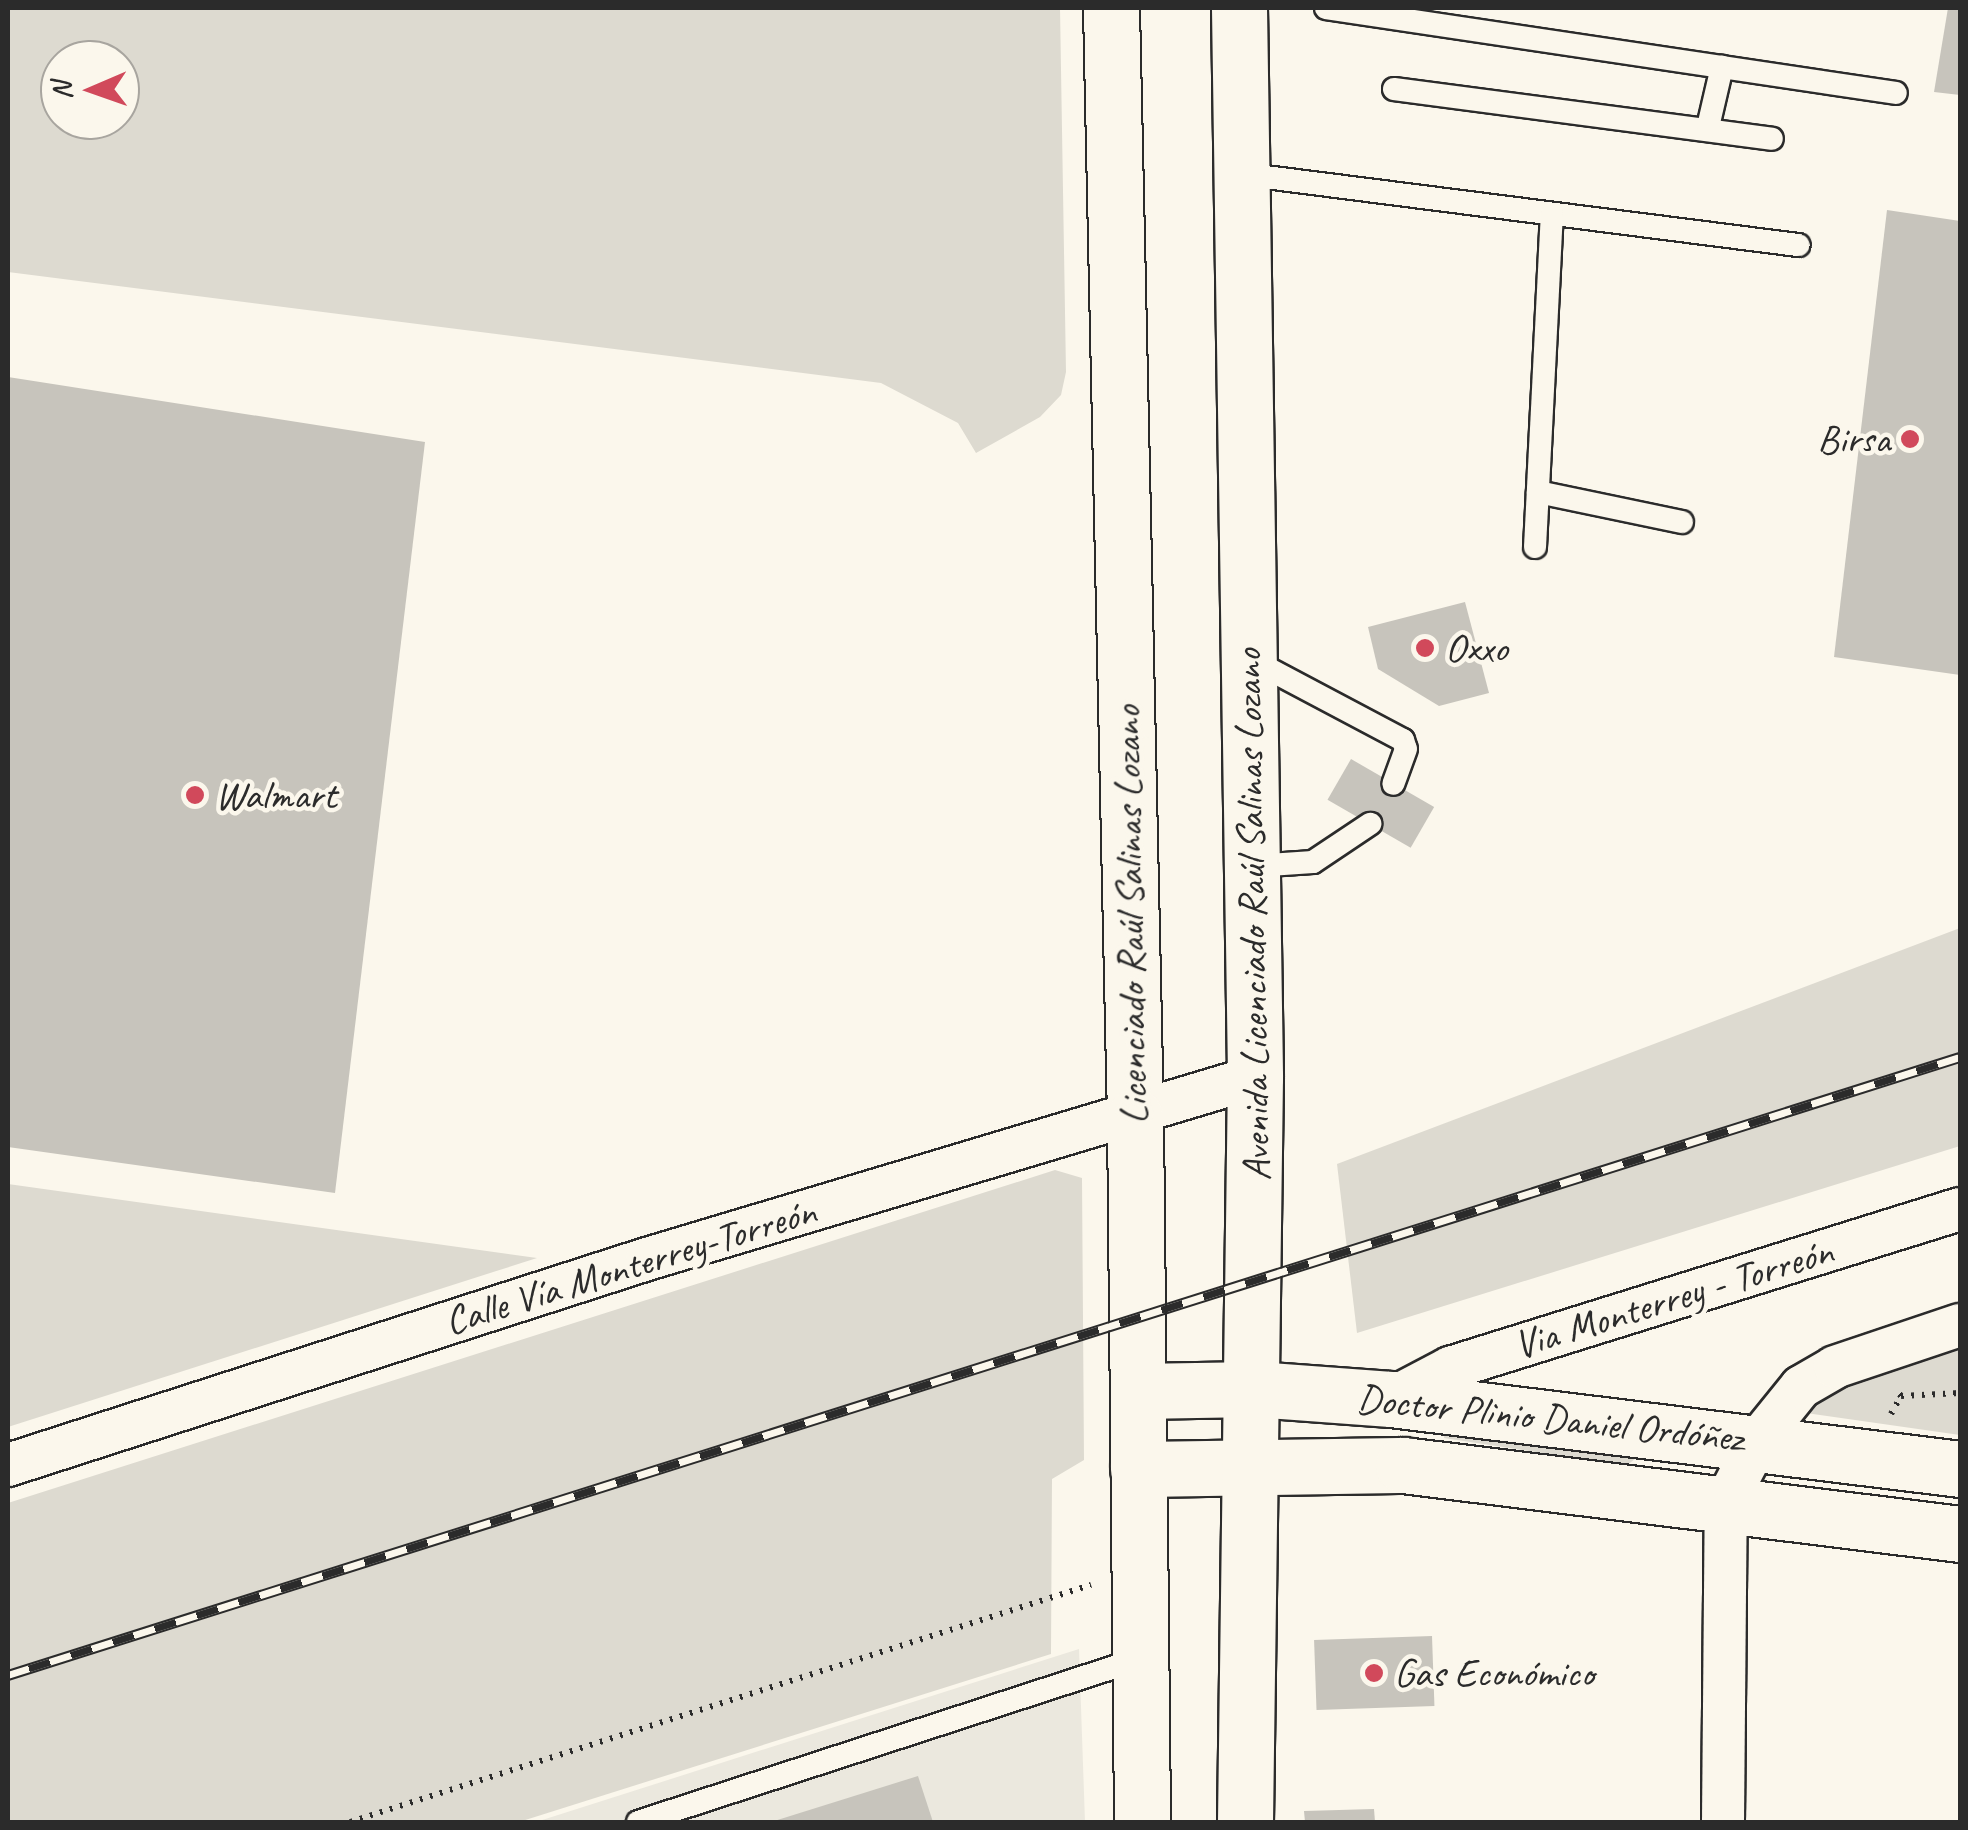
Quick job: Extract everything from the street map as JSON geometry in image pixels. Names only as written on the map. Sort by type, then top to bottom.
[{"type":"main road","name":"Licenciado Raúl Salinas Lozano","points":[[1110,8],[1135,1116],[1142,1822]]},
{"type":"main road","name":"Avenida Licenciado Raúl Salinas Lozano","points":[[1239,8],[1255,1076],[1255,1389],[1245,1822]]},
{"type":"main road","name":"Doctor Plinio Daniel Ordóñez","points":[[1138,1391],[1255,1389],[1390,1399],[1759,1439],[1960,1469]]},
{"type":"main road","name":"Doctor Plinio Daniel Ordóñez","points":[[1138,1468],[1403,1465],[1960,1534]]},
{"type":"street","name":"Calle Vía Monterrey-Torreón","points":[[8,1465],[647,1259],[1135,1116],[1255,1076]]},
{"type":"street","name":"Via Monterrey - Torreón","points":[[1390,1399],[1450,1368],[1960,1208]]},
{"type":"street","points":[[1723,1822],[1726,1502],[1759,1439],[1800,1387],[1836,1367],[1960,1325]]},
{"type":"lane","points":[[1326,8],[1896,92]]},
{"type":"lane","points":[[1708,127],[1722,67]]},
{"type":"lane","points":[[1394,89],[1772,138]]},
{"type":"lane","points":[[1242,174],[1798,245]]},
{"type":"lane","points":[[1535,548],[1552,214]]},
{"type":"lane","points":[[1538,492],[1682,522]]},
{"type":"lane","points":[[1250,659],[1403,740],[1393,784]]},
{"type":"lane","points":[[1254,866],[1313,862],[1370,824]]},
{"type":"lane","points":[[638,1822],[1139,1659]]},
{"type":"path","points":[[1892,1384],[1901,1396]]},
{"type":"path","points":[[1901,1396],[1960,1393]]},
{"type":"path","points":[[1886,1424],[1901,1396]]},
{"type":"path","points":[[350,1822],[1138,1570]]},
{"type":"shaded area","points":[[8,8],[1060,8],[1066,372],[1061,395],[1040,417],[976,453],[958,423],[881,383],[8,272]]},
{"type":"shaded area","points":[[1960,928],[1960,1146],[1357,1333],[1337,1164]]},
{"type":"shaded area","points":[[1055,1170],[1082,1178],[1084,1460],[1052,1479],[1051,1654],[519,1822],[8,1822],[8,1503]]},
{"type":"shaded area","points":[[8,1184],[537,1258],[8,1427]]},
{"type":"shaded area","points":[[1960,1349],[1960,1435],[1806,1413],[1802,1399]]},
{"type":"shaded area","points":[[1446,1423],[1640,1455],[1626,1466],[1444,1438]]},
{"type":"shaded area","points":[[1079,1649],[1085,1822],[536,1822]]},
{"type":"building","points":[[1948,8],[1960,8],[1960,95],[1934,92]]},
{"type":"building","name":"Birsa","points":[[1887,210],[1960,221],[1960,675],[1834,657]]},
{"type":"building","name":"Walmart","points":[[8,377],[425,442],[335,1193],[8,1147]]},
{"type":"building","name":"Oxxo","points":[[1465,602],[1489,693],[1439,706],[1378,669],[1368,627]]},
{"type":"building","points":[[1351,759],[1434,807],[1411,848],[1328,800]]},
{"type":"building","name":"Gas Económico","points":[[1432,1636],[1434,1706],[1317,1710],[1314,1640]]},
{"type":"building","points":[[918,1776],[933,1822],[771,1822]]},
{"type":"building","points":[[1374,1809],[1375,1822],[1305,1822],[1304,1811]]},
{"type":"railway","points":[[8,1675],[1960,1057]]},
{"type":"place","name":"Birsa","points":[[1910,439]]},
{"type":"place","name":"Oxxo","points":[[1425,648]]},
{"type":"place","name":"Walmart","points":[[195,795]]},
{"type":"place","name":"Gas Económico","points":[[1374,1673]]}]
